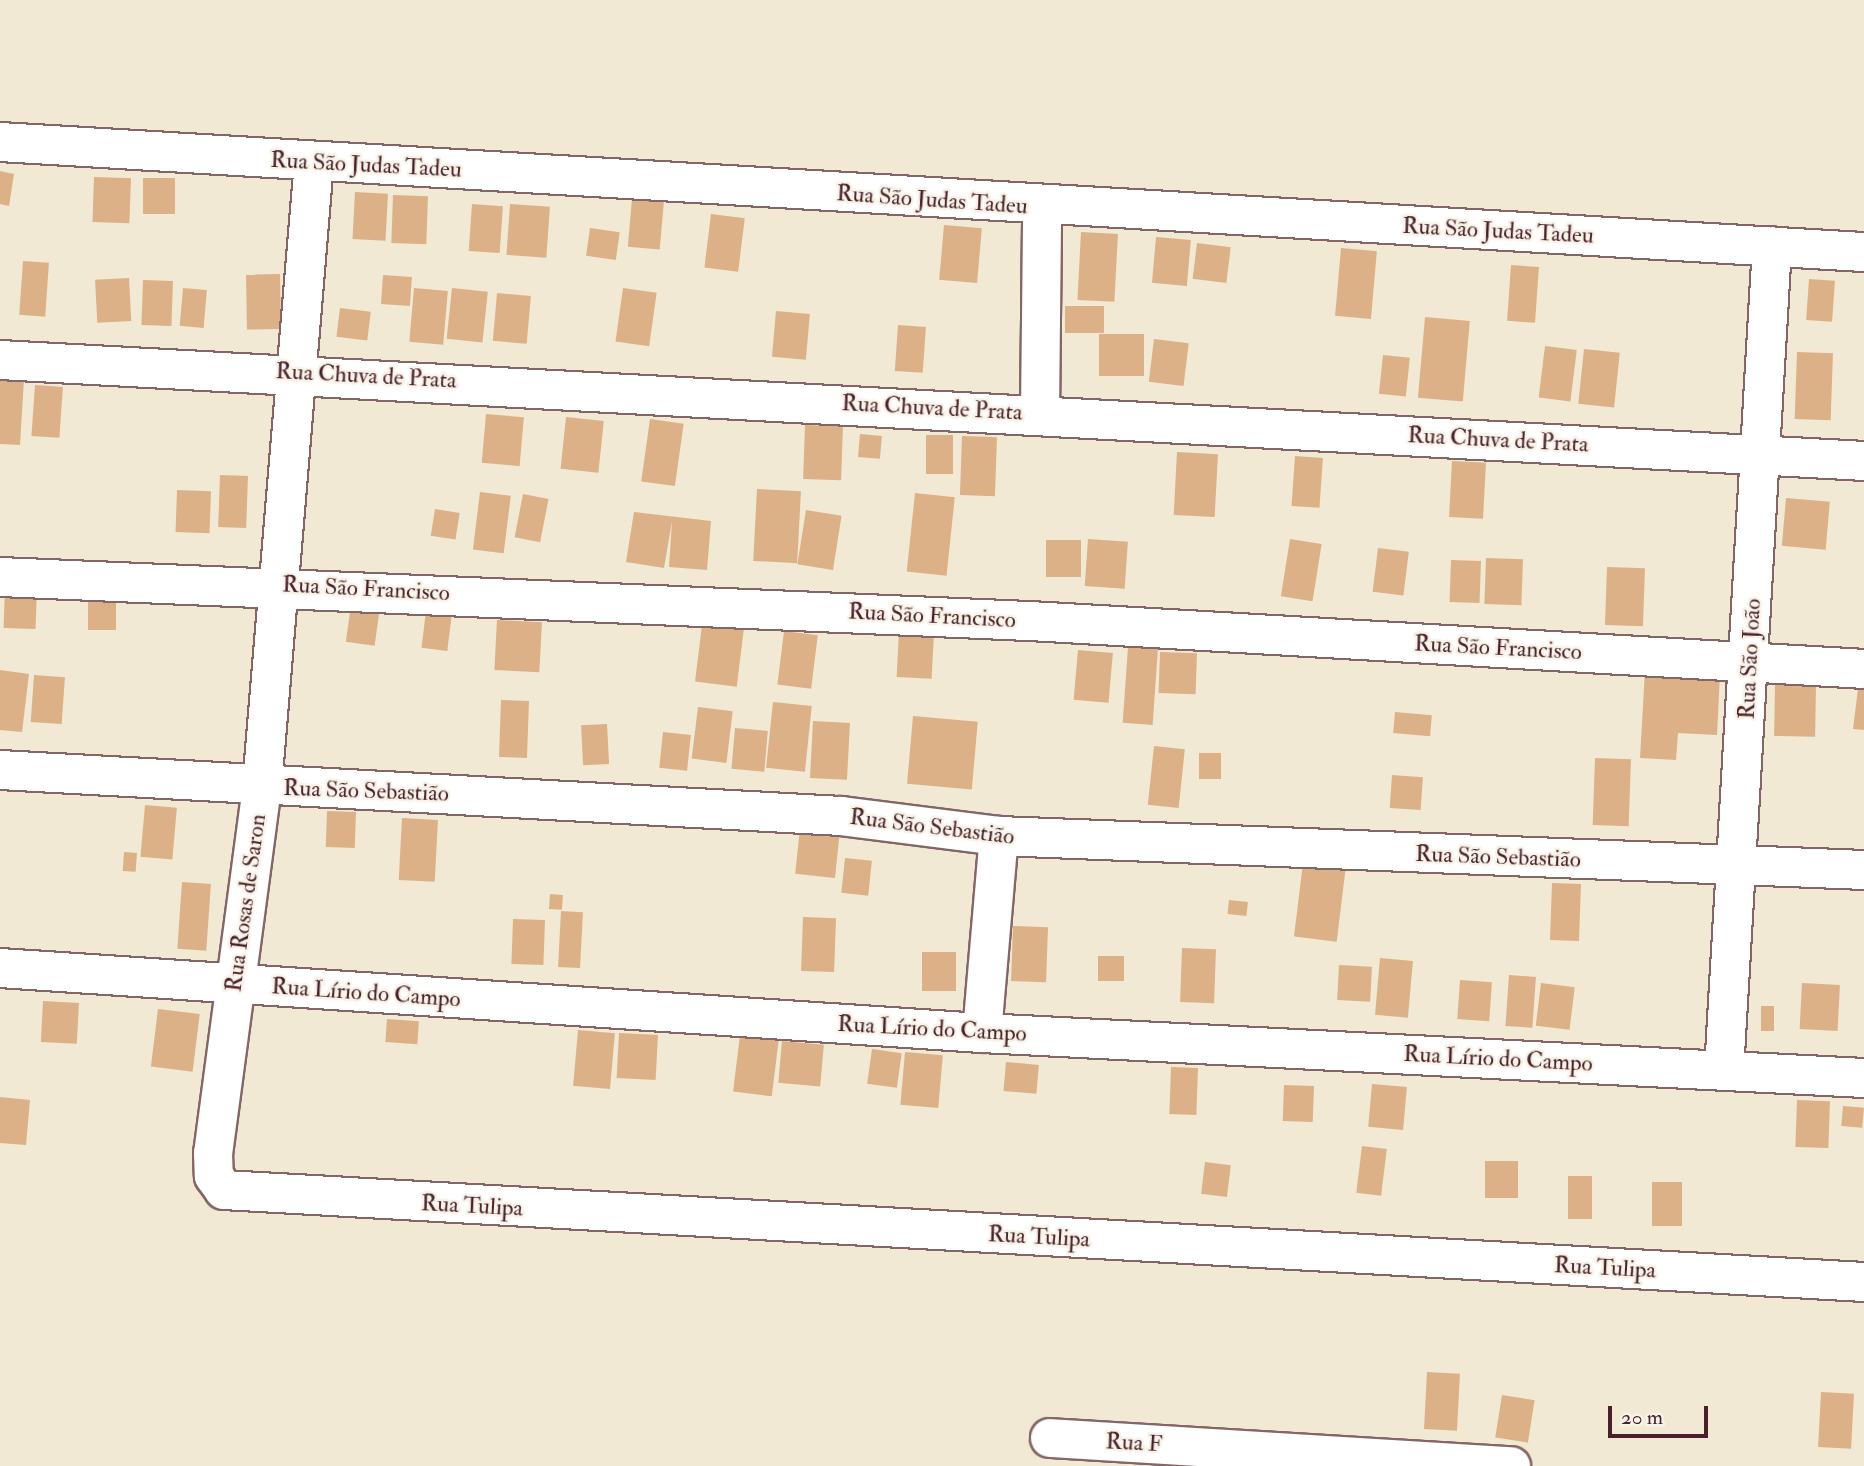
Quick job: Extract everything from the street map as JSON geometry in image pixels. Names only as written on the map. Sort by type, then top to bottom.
[{"type":"street","name":"Rua São Judas Tadeu","points":[[0,142],[1042,206],[1864,252]]},
{"type":"street","name":"Rua Rosas de Saron","points":[[218,1182],[213,1153],[262,787],[281,585],[314,162]]},
{"type":"street","points":[[1040,414],[1042,206]]},
{"type":"street","name":"Rua São João","points":[[1724,1071],[1736,865],[1752,663],[1756,454],[1772,246]]},
{"type":"street","name":"Rua Chuva de Prata","points":[[0,360],[297,372],[1864,461]]},
{"type":"street","name":"Rua São Francisco","points":[[0,577],[281,585],[1864,669]]},
{"type":"street","name":"Rua São Sebastião","points":[[0,770],[262,787],[841,816],[999,836],[1864,870]]},
{"type":"street","points":[[982,1033],[999,836]]},
{"type":"street","name":"Rua Lírio do Campo","points":[[0,968],[982,1033],[1864,1078]]},
{"type":"street","name":"Rua Tulipa","points":[[218,1182],[229,1192],[255,1195],[1864,1282]]},
{"type":"street","name":"Rua F","points":[[1050,1438],[1511,1466]]},
{"type":"building","points":[[0,171],[14,174],[9,206],[0,204]]},
{"type":"building","points":[[94,177],[131,178],[129,223],[92,222]]},
{"type":"building","points":[[143,178],[175,178],[175,214],[143,214]]},
{"type":"building","points":[[355,192],[388,194],[385,241],[353,239]]},
{"type":"building","points":[[393,195],[428,196],[426,244],[391,243]]},
{"type":"building","points":[[632,199],[664,202],[660,250],[628,247]]},
{"type":"building","points":[[472,204],[503,206],[500,253],[469,251]]},
{"type":"building","points":[[510,204],[550,207],[546,258],[506,255]]},
{"type":"building","points":[[711,214],[745,218],[738,272],[704,268]]},
{"type":"building","points":[[944,225],[982,228],[977,283],[939,280]]},
{"type":"building","points":[[590,228],[620,232],[616,260],[586,256]]},
{"type":"building","points":[[1081,232],[1118,234],[1114,302],[1077,300]]},
{"type":"building","points":[[1156,237],[1191,240],[1187,286],[1152,283]]},
{"type":"building","points":[[1197,243],[1231,247],[1226,283],[1193,279]]},
{"type":"building","points":[[1341,248],[1377,251],[1371,319],[1335,316]]},
{"type":"building","points":[[23,261],[49,263],[45,317],[19,315]]},
{"type":"building","points":[[1511,265],[1539,267],[1535,323],[1507,321]]},
{"type":"building","points":[[280,274],[281,329],[247,330],[246,275]]},
{"type":"building","points":[[383,275],[412,277],[410,306],[381,304]]},
{"type":"building","points":[[129,278],[131,321],[97,323],[95,280]]},
{"type":"building","points":[[1809,279],[1835,281],[1832,322],[1806,320]]},
{"type":"building","points":[[143,280],[173,281],[171,326],[141,325]]},
{"type":"building","points":[[183,288],[207,290],[204,328],[180,326]]},
{"type":"building","points":[[414,288],[448,291],[443,345],[409,342]]},
{"type":"building","points":[[452,288],[488,292],[482,342],[447,339]]},
{"type":"building","points":[[623,288],[657,293],[649,346],[615,341]]},
{"type":"building","points":[[497,293],[531,296],[527,344],[493,341]]},
{"type":"building","points":[[1065,306],[1104,306],[1104,333],[1065,333]]},
{"type":"building","points":[[340,308],[371,312],[367,341],[336,337]]},
{"type":"building","points":[[776,311],[810,314],[806,360],[772,357]]},
{"type":"building","points":[[1425,317],[1470,321],[1463,402],[1418,398]]},
{"type":"building","points":[[898,325],[926,327],[923,373],[895,371]]},
{"type":"building","points":[[1099,334],[1144,334],[1144,376],[1099,376]]},
{"type":"building","points":[[1154,339],[1189,343],[1183,386],[1149,382]]},
{"type":"building","points":[[1545,346],[1577,350],[1570,402],[1539,398]]},
{"type":"building","points":[[1584,349],[1620,353],[1614,407],[1578,404]]},
{"type":"building","points":[[1797,352],[1833,353],[1831,420],[1795,419]]},
{"type":"building","points":[[1383,355],[1410,358],[1406,397],[1379,394]]},
{"type":"building","points":[[0,378],[24,379],[20,445],[0,444]]},
{"type":"building","points":[[35,385],[63,387],[59,438],[31,436]]},
{"type":"building","points":[[486,414],[524,417],[520,466],[482,463]]},
{"type":"building","points":[[566,417],[604,421],[598,473],[561,469]]},
{"type":"building","points":[[650,419],[684,424],[675,486],[641,481]]},
{"type":"building","points":[[805,425],[843,426],[841,480],[803,479]]},
{"type":"building","points":[[860,434],[882,436],[880,459],[858,457]]},
{"type":"building","points":[[926,435],[953,435],[953,474],[926,474]]},
{"type":"building","points":[[962,436],[997,437],[995,496],[960,495]]},
{"type":"building","points":[[1177,452],[1218,454],[1215,517],[1174,515]]},
{"type":"building","points":[[1295,456],[1323,458],[1319,508],[1292,506]]},
{"type":"building","points":[[1452,461],[1486,463],[1483,519],[1449,517]]},
{"type":"building","points":[[220,475],[248,476],[246,528],[218,527]]},
{"type":"building","points":[[757,489],[801,491],[797,563],[753,561]]},
{"type":"building","points":[[177,490],[211,491],[210,533],[176,532]]},
{"type":"building","points":[[480,492],[511,496],[504,553],[473,550]]},
{"type":"building","points":[[915,493],[955,497],[947,576],[907,572]]},
{"type":"building","points":[[523,494],[549,499],[540,542],[515,537]]},
{"type":"building","points":[[1786,498],[1830,502],[1826,550],[1782,546]]},
{"type":"building","points":[[435,509],[460,513],[455,540],[431,536]]},
{"type":"building","points":[[806,510],[842,516],[833,570],[797,564]]},
{"type":"building","points":[[634,512],[711,521],[707,570],[669,567],[672,521],[664,568],[626,562]]},
{"type":"building","points":[[1088,539],[1128,542],[1125,589],[1085,586]]},
{"type":"building","points":[[1290,539],[1322,544],[1313,601],[1281,596]]},
{"type":"building","points":[[1046,540],[1081,540],[1081,577],[1046,577]]},
{"type":"building","points":[[1378,548],[1409,552],[1403,595],[1373,592]]},
{"type":"building","points":[[1486,558],[1523,559],[1521,605],[1484,604]]},
{"type":"building","points":[[1451,560],[1481,561],[1480,603],[1450,602]]},
{"type":"building","points":[[1607,567],[1645,568],[1643,626],[1605,625]]},
{"type":"building","points":[[5,587],[37,588],[36,629],[4,628]]},
{"type":"building","points":[[88,600],[116,600],[116,630],[88,630]]},
{"type":"building","points":[[351,605],[380,609],[375,646],[346,642]]},
{"type":"building","points":[[426,611],[452,614],[447,651],[421,648]]},
{"type":"building","points":[[497,620],[542,622],[539,672],[494,670]]},
{"type":"building","points":[[702,625],[744,630],[737,687],[695,682]]},
{"type":"building","points":[[784,631],[818,635],[811,689],[777,685]]},
{"type":"building","points":[[899,632],[934,634],[932,679],[897,677]]},
{"type":"building","points":[[1128,647],[1158,649],[1153,725],[1123,723]]},
{"type":"building","points":[[1078,650],[1113,653],[1109,703],[1074,700]]},
{"type":"building","points":[[1160,652],[1197,653],[1196,694],[1159,693]]},
{"type":"building","points":[[0,670],[29,674],[22,732],[0,730]]},
{"type":"building","points":[[1645,670],[1720,674],[1717,735],[1678,733],[1676,760],[1640,758]]},
{"type":"building","points":[[34,675],[65,677],[62,724],[31,722]]},
{"type":"building","points":[[1775,685],[1816,686],[1815,737],[1774,736]]},
{"type":"building","points":[[1858,689],[1864,690],[1864,730],[1853,729]]},
{"type":"building","points":[[501,700],[529,701],[527,758],[499,757]]},
{"type":"building","points":[[773,702],[812,706],[805,772],[766,768]]},
{"type":"building","points":[[698,707],[733,711],[726,763],[692,759]]},
{"type":"building","points":[[1395,712],[1432,715],[1430,736],[1393,733]]},
{"type":"building","points":[[913,716],[978,722],[972,789],[907,784]]},
{"type":"building","points":[[813,721],[850,723],[847,780],[810,778]]},
{"type":"building","points":[[607,724],[609,764],[583,765],[581,725]]},
{"type":"building","points":[[735,728],[768,731],[764,772],[731,769]]},
{"type":"building","points":[[663,732],[691,735],[687,771],[659,768]]},
{"type":"building","points":[[1154,746],[1185,749],[1179,808],[1148,805]]},
{"type":"building","points":[[1199,753],[1221,753],[1221,779],[1199,779]]},
{"type":"building","points":[[1595,758],[1631,759],[1629,826],[1593,825]]},
{"type":"building","points":[[1392,775],[1423,777],[1421,810],[1390,808]]},
{"type":"building","points":[[145,805],[177,808],[172,860],[140,857]]},
{"type":"building","points":[[327,811],[356,812],[355,848],[326,847]]},
{"type":"building","points":[[402,818],[438,820],[435,882],[399,880]]},
{"type":"building","points":[[800,828],[840,832],[835,878],[795,874]]},
{"type":"building","points":[[124,852],[137,853],[136,872],[123,871]]},
{"type":"building","points":[[845,858],[872,861],[868,896],[841,893]]},
{"type":"building","points":[[1303,863],[1346,868],[1337,942],[1294,936]]},
{"type":"building","points":[[182,882],[211,884],[206,951],[177,949]]},
{"type":"building","points":[[1552,883],[1581,884],[1579,941],[1550,940]]},
{"type":"building","points":[[550,894],[563,895],[562,910],[549,909]]},
{"type":"building","points":[[1229,900],[1248,902],[1246,916],[1228,914]]},
{"type":"building","points":[[561,911],[583,912],[580,968],[558,967]]},
{"type":"building","points":[[803,917],[836,918],[834,972],[801,971]]},
{"type":"building","points":[[513,919],[545,920],[543,965],[511,964]]},
{"type":"building","points":[[1013,926],[1048,927],[1046,982],[1011,981]]},
{"type":"building","points":[[1182,948],[1216,949],[1214,1003],[1180,1002]]},
{"type":"building","points":[[922,952],[956,952],[956,991],[922,991]]},
{"type":"building","points":[[1098,956],[1124,956],[1124,981],[1098,981]]},
{"type":"building","points":[[1380,958],[1413,961],[1408,1018],[1375,1015]]},
{"type":"building","points":[[1339,965],[1372,967],[1370,1002],[1337,1000]]},
{"type":"building","points":[[1509,975],[1536,977],[1532,1028],[1505,1026]]},
{"type":"building","points":[[1460,980],[1492,982],[1489,1021],[1457,1019]]},
{"type":"building","points":[[1541,983],[1575,987],[1570,1030],[1536,1026]]},
{"type":"building","points":[[1802,983],[1840,985],[1838,1031],[1800,1029]]},
{"type":"building","points":[[43,1001],[79,1003],[77,1044],[41,1042]]},
{"type":"building","points":[[1761,1006],[1774,1006],[1774,1031],[1761,1031]]},
{"type":"building","points":[[158,1009],[200,1014],[193,1072],[151,1067]]},
{"type":"building","points":[[387,1019],[419,1021],[417,1044],[385,1042]]},
{"type":"building","points":[[578,1030],[615,1033],[610,1089],[573,1086]]},
{"type":"building","points":[[619,1033],[658,1035],[656,1080],[617,1078]]},
{"type":"building","points":[[740,1035],[779,1040],[772,1096],[733,1092]]},
{"type":"building","points":[[782,1041],[824,1045],[820,1087],[778,1083]]},
{"type":"building","points":[[872,1049],[902,1053],[897,1088],[867,1084]]},
{"type":"building","points":[[905,1052],[943,1055],[938,1108],[900,1105]]},
{"type":"building","points":[[1006,1062],[1039,1065],[1036,1094],[1003,1091]]},
{"type":"building","points":[[1171,1067],[1198,1068],[1196,1115],[1169,1114]]},
{"type":"building","points":[[1372,1084],[1407,1087],[1403,1130],[1368,1127]]},
{"type":"building","points":[[1284,1085],[1314,1086],[1313,1122],[1283,1121]]},
{"type":"building","points":[[0,1097],[30,1100],[26,1145],[0,1143]]},
{"type":"building","points":[[1797,1100],[1830,1101],[1828,1148],[1795,1147]]},
{"type":"building","points":[[1843,1106],[1864,1108],[1862,1128],[1841,1126]]},
{"type":"building","points":[[1362,1146],[1387,1149],[1381,1196],[1356,1193]]},
{"type":"building","points":[[1485,1161],[1518,1161],[1518,1198],[1485,1198]]},
{"type":"building","points":[[1205,1162],[1231,1165],[1227,1197],[1201,1194]]},
{"type":"building","points":[[1568,1176],[1592,1176],[1592,1219],[1568,1219]]},
{"type":"building","points":[[1652,1182],[1682,1182],[1682,1226],[1652,1226]]},
{"type":"building","points":[[1427,1372],[1460,1374],[1457,1431],[1424,1429]]},
{"type":"building","points":[[1821,1392],[1854,1394],[1851,1449],[1818,1447]]},
{"type":"building","points":[[1502,1395],[1535,1400],[1528,1443],[1495,1437]]}]
